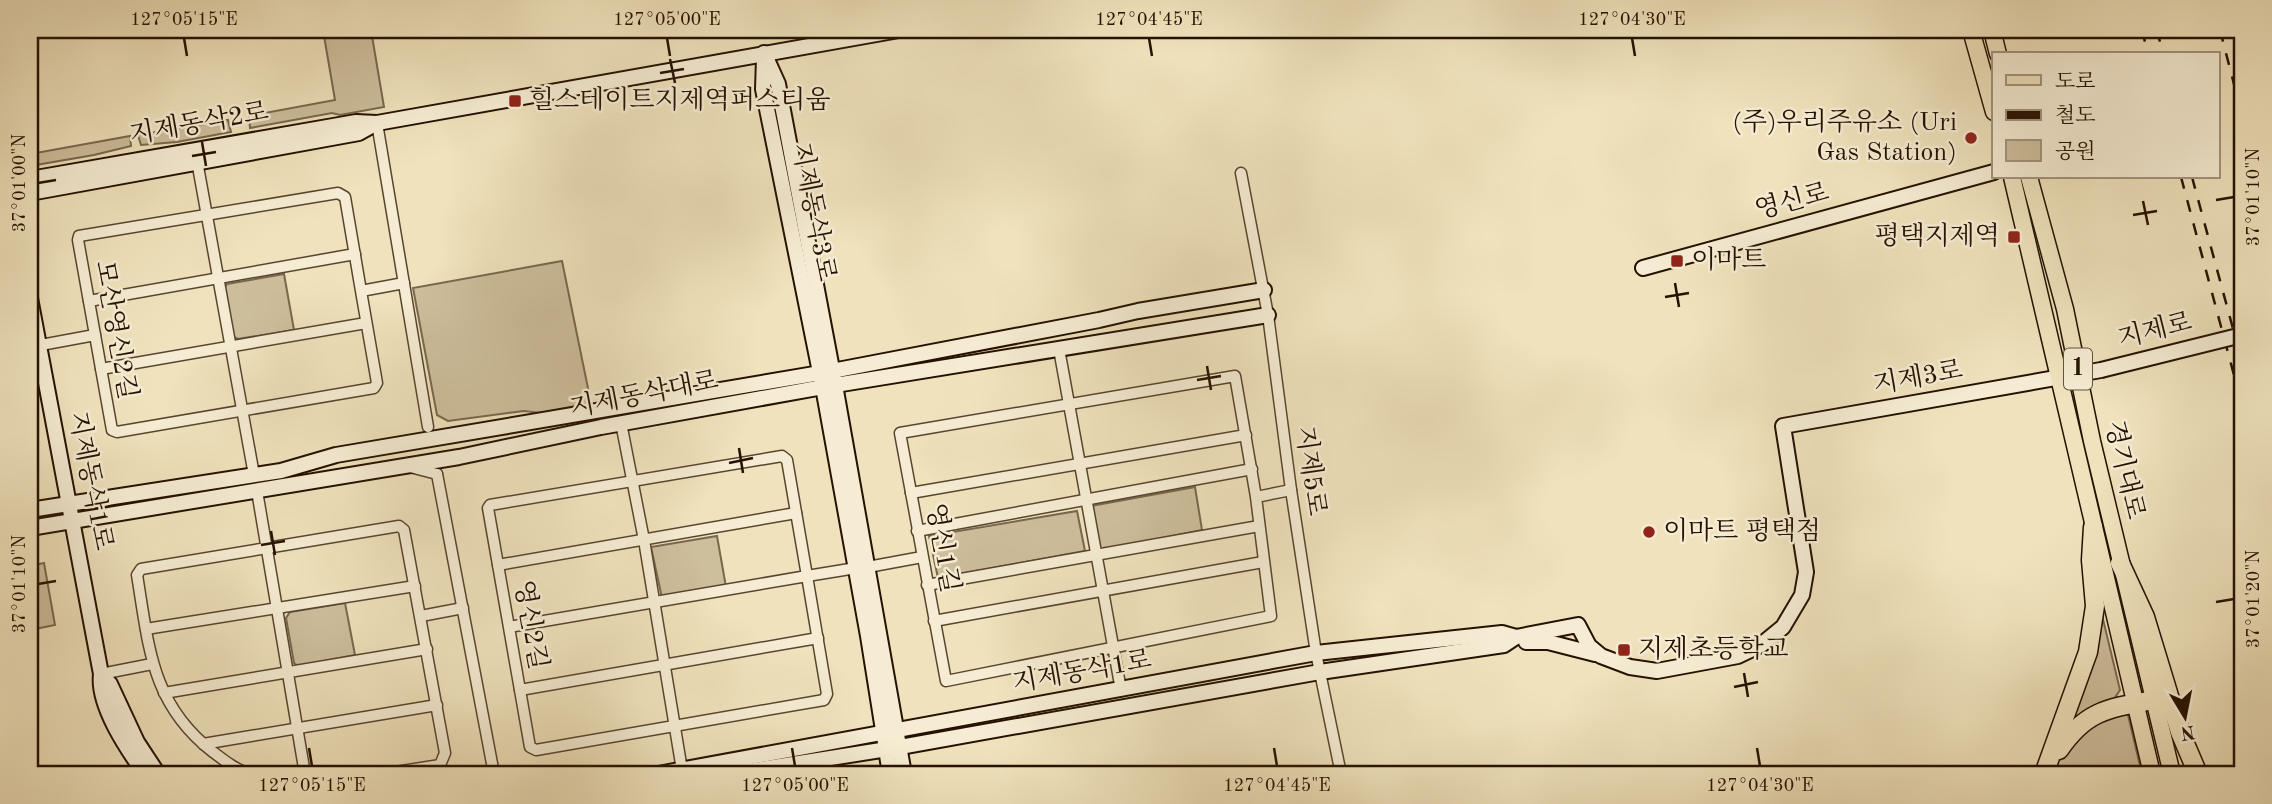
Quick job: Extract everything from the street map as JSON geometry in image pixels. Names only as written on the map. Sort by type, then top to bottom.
[{"type":"highway","points":[[2046,774],[2088,652],[2095,606],[2091,560],[2093,527]]},
{"type":"highway","points":[[2120,563],[2145,617],[2180,732],[2198,774]]},
{"type":"highway","points":[[2046,774],[2060,748],[2076,727],[2094,715],[2114,707],[2154,701]]},
{"type":"main road","points":[[1970,30],[1992,106]]},
{"type":"main road","points":[[1992,30],[1998,52]]},
{"type":"main road","name":"경기대로","points":[[2011,178],[2152,774]]},
{"type":"main road","name":"경기대로","points":[[2029,178],[2065,309],[2120,563],[2172,774]]},
{"type":"street","name":"지제동삭2로","points":[[30,179],[356,122],[377,123],[899,30]]},
{"type":"street","name":"지제동삭3로","points":[[764,53],[778,84],[890,732],[890,774]]},
{"type":"street","name":"지제동삭2로","points":[[30,192],[359,132],[377,123]]},
{"type":"street","points":[[377,123],[428,428]]},
{"type":"street","points":[[197,161],[254,475]]},
{"type":"street","name":"지제5로","points":[[1241,173],[1268,315],[1316,653],[1342,774]]},
{"type":"street","name":"영신로","points":[[1643,268],[1992,173]]},
{"type":"street","name":"모산영신2길","points":[[338,193],[345,197],[355,254],[377,383],[374,388],[117,432],[112,430],[79,236],[338,193]]},
{"type":"street","points":[[89,301],[355,254]]},
{"type":"street","points":[[361,291],[404,283]]},
{"type":"street","name":"지제동삭대로","points":[[30,528],[459,457],[1138,311],[1264,290]]},
{"type":"street","name":"지제동삭1로","points":[[30,298],[34,347],[73,522],[102,674],[100,685],[106,705],[131,755],[145,774]]},
{"type":"street","name":"지제동삭대로","points":[[30,510],[281,471],[336,455],[450,435],[827,379],[1059,349],[1268,315]]},
{"type":"street","points":[[101,369],[366,323]]},
{"type":"street","points":[[34,347],[95,335]]},
{"type":"street","name":"지제로","points":[[2060,377],[2101,370],[2242,335]]},
{"type":"street","points":[[1059,349],[1121,690]]},
{"type":"street","name":"영신1길","points":[[1234,376],[1252,469],[1270,616],[946,681],[900,433],[1069,404],[1234,376]]},
{"type":"street","name":"지제3로","points":[[1601,656],[1630,667],[1657,671],[1738,656],[1761,645],[1783,627],[1802,595],[1806,572],[1783,426],[2060,377]]},
{"type":"street","points":[[621,423],[655,602],[682,770]]},
{"type":"street","points":[[428,428],[450,435]]},
{"type":"street","points":[[408,443],[428,428]]},
{"type":"street","points":[[911,494],[1246,435]]},
{"type":"street","name":"영신2길","points":[[782,456],[787,460],[796,513],[827,694],[824,700],[534,750],[530,747],[488,508],[490,505],[782,456]]},
{"type":"street","points":[[437,474],[459,457]]},
{"type":"street","points":[[404,466],[437,474]]},
{"type":"street","points":[[917,531],[1252,469]]},
{"type":"street","points":[[437,474],[494,774]]},
{"type":"street","points":[[1256,497],[1291,490]]},
{"type":"street","points":[[257,491],[305,774]]},
{"type":"street","points":[[498,565],[796,513]]},
{"type":"street","points":[[249,774],[236,770],[180,722],[152,664],[137,575],[141,569],[399,526],[404,530],[446,753],[440,765],[382,774]]},
{"type":"street","points":[[928,585],[1259,526]]},
{"type":"street","points":[[509,627],[922,557]]},
{"type":"street","points":[[934,621],[1263,562]]},
{"type":"street","points":[[146,629],[415,586]]},
{"type":"street","points":[[421,616],[463,608]]},
{"type":"street","name":"지제동삭1로","points":[[730,774],[1510,641],[1577,625],[1589,646],[1601,656]]},
{"type":"street","name":"지제동삭1로","points":[[658,774],[1316,653],[1502,633],[1510,641]]},
{"type":"street","points":[[520,690],[818,638]]},
{"type":"street","points":[[1510,641],[1548,642],[1601,656]]},
{"type":"street","points":[[164,693],[427,649]]},
{"type":"street","points":[[102,674],[152,664]]},
{"type":"street","name":"지제동삭1로","points":[[102,674],[110,684],[137,742],[158,774]]},
{"type":"street","points":[[203,744],[437,705]]},
{"type":"street","name":"지제동삭3로","points":[[892,748],[904,774]]},
{"type":"green space","points":[[323,30],[371,30],[384,107],[340,115],[332,113],[250,128],[249,116],[335,100]]},
{"type":"green space","points":[[228,120],[231,132],[177,142],[141,145],[138,135]]},
{"type":"green space","points":[[130,136],[131,146],[30,166],[30,154]]},
{"type":"green space","points":[[562,261],[591,403],[541,413],[524,411],[448,421],[437,415],[413,288]]},
{"type":"green space","points":[[284,274],[294,330],[238,339],[234,337],[224,289],[227,284]]},
{"type":"green space","points":[[1195,487],[1202,530],[1100,551],[1091,506]]},
{"type":"green space","points":[[1077,511],[1085,551],[938,578],[929,536]]},
{"type":"green space","points":[[717,536],[726,587],[662,598],[651,547]]},
{"type":"green space","points":[[44,563],[55,625],[30,630],[30,566]]},
{"type":"green space","points":[[345,603],[355,655],[298,666],[294,663],[286,618],[290,612]]},
{"type":"green space","points":[[2102,615],[2120,690],[2114,699],[2067,730]]},
{"type":"green space","points":[[2115,713],[2128,715],[2142,774],[2051,774],[2062,751],[2075,735]]},
{"type":"waterway","points":[[2008,38],[2040,30]]},
{"type":"railway","points":[[2142,30],[2148,52]]},
{"type":"railway","points":[[2157,30],[2162,52]]},
{"type":"railway","points":[[2220,30],[2242,115]]},
{"type":"railway","points":[[2181,178],[2242,405]]},
{"type":"railway","points":[[2192,178],[2242,362]]},
{"type":"place","name":"힐스테이트지제역퍼스티움","points":[[515,101]]},
{"type":"place","name":"(주)우리주유소 (Uri Gas Station)","points":[[1971,138]]},
{"type":"place","name":"평택지제역","points":[[2014,237]]},
{"type":"place","name":"이마트","points":[[1677,261]]},
{"type":"place","name":"이마트 평택점","points":[[1649,532]]},
{"type":"place","name":"지제초등학교","points":[[1624,650]]}]
